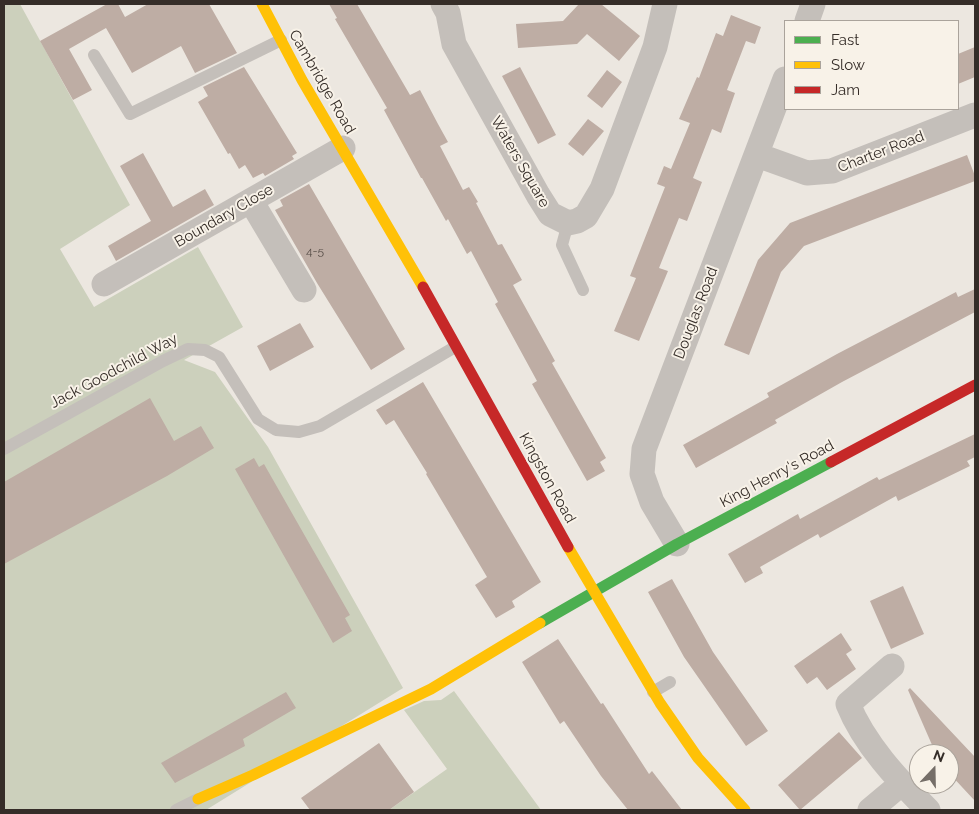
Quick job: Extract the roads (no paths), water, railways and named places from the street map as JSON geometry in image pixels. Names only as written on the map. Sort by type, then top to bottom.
[{"type":"main road","name":"Cambridge Road","points":[[262,4],[305,85],[343,148]]},
{"type":"main road","name":"Kingston Road","points":[[343,148],[593,592],[653,692],[698,758],[745,810]]},
{"type":"main road","name":"King Henry's Road","points":[[198,799],[253,775],[431,689],[677,544],[975,384]]},
{"type":"street","name":"Waters Square","points":[[443,4],[448,13],[454,44],[538,195],[550,214],[568,222]]},
{"type":"street","points":[[568,222],[577,221],[586,216],[602,189],[655,47],[665,4]]},
{"type":"street","points":[[807,20],[813,4]]},
{"type":"street","name":"Douglas Road","points":[[677,544],[652,502],[642,474],[644,449],[784,82]]},
{"type":"street","name":"Charter Road","points":[[757,154],[807,174],[832,171],[975,115]]},
{"type":"street","name":"Boundary Close","points":[[104,284],[343,148]]},
{"type":"street","points":[[251,201],[304,290]]},
{"type":"street","points":[[892,666],[848,704],[856,724],[901,784],[928,810]]},
{"type":"street","points":[[870,810],[901,784]]},
{"type":"lane","points":[[94,55],[130,114],[281,40]]},
{"type":"lane","points":[[568,222],[562,245],[583,290]]},
{"type":"lane","name":"Jack Goodchild Way","points":[[4,449],[188,349],[205,350],[219,357],[258,419],[276,430],[299,432],[320,426],[455,347]]},
{"type":"lane","points":[[653,692],[670,682]]},
{"type":"lane","points":[[176,810],[198,799]]}]
